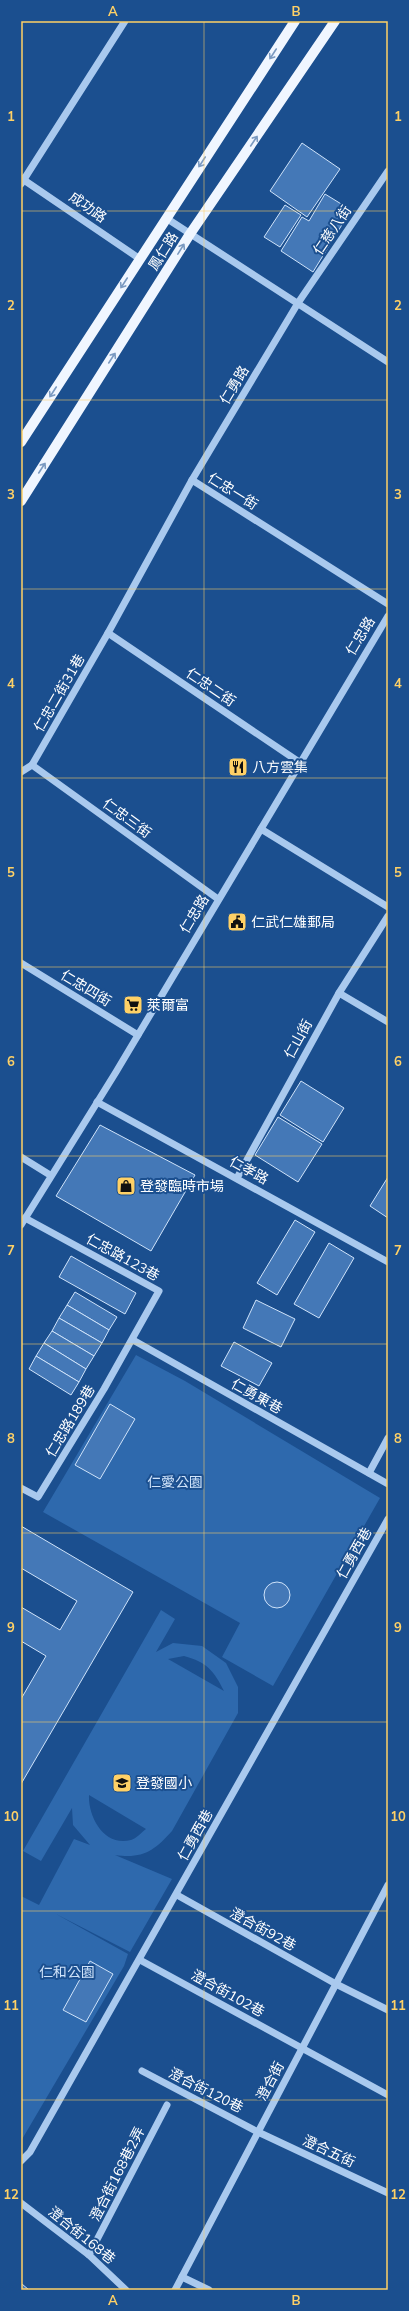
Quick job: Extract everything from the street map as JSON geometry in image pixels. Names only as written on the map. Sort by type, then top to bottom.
[{"type":"main road","name":"鳳仁路","points":[[21,442],[295,21]]},
{"type":"main road","name":"鳳仁路","points":[[21,501],[190,234],[335,21]]},
{"type":"street","points":[[22,181],[125,21]]},
{"type":"street","name":"仁慈八街","points":[[298,304],[388,171]]},
{"type":"street","name":"成功路","points":[[22,181],[140,259]]},
{"type":"street","points":[[166,218],[388,362]]},
{"type":"street","name":"仁勇路","points":[[192,480],[298,304]]},
{"type":"street","name":"仁忠一街","points":[[108,633],[192,480],[388,604]]},
{"type":"street","name":"仁忠路","points":[[21,1225],[50,1175],[138,1035],[299,762],[388,616]]},
{"type":"street","name":"仁忠二街","points":[[108,633],[299,762]]},
{"type":"street","name":"仁忠二街31巷","points":[[32,765],[108,633]]},
{"type":"street","points":[[21,772],[32,765]]},
{"type":"street","name":"仁忠三街","points":[[32,765],[218,900]]},
{"type":"street","points":[[260,829],[388,907]]},
{"type":"street","name":"仁山街","points":[[237,1178],[339,993],[388,916]]},
{"type":"street","name":"仁忠四街","points":[[21,963],[138,1035]]},
{"type":"street","points":[[339,993],[388,1022]]},
{"type":"street","name":"仁孝路","points":[[97,1102],[388,1262]]},
{"type":"street","points":[[21,1157],[50,1175]]},
{"type":"street","name":"仁忠路123巷","points":[[25,1218],[159,1291],[133,1340]]},
{"type":"street","name":"仁勇東巷","points":[[133,1340],[368,1473]]},
{"type":"street","name":"仁忠路189巷","points":[[21,1488],[38,1497],[133,1340]]},
{"type":"street","points":[[388,1438],[368,1473],[388,1484]]},
{"type":"street","name":"仁勇西巷","points":[[21,2161],[30,2152],[140,1960],[388,1520]]},
{"type":"street","name":"澄合街","points":[[175,2290],[388,1885]]},
{"type":"street","name":"澄合街92巷","points":[[177,1895],[336,1984],[388,2010]]},
{"type":"street","name":"澄合街102巷","points":[[140,1960],[388,2095]]},
{"type":"street","name":"澄合街120巷","points":[[142,2071],[258,2132]]},
{"type":"street","name":"澄合街168巷2弄","points":[[90,2255],[167,2105]]},
{"type":"street","name":"澄合五街","points":[[258,2132],[388,2193]]},
{"type":"street","name":"澄合街168巷","points":[[21,2203],[90,2255],[126,2290]]},
{"type":"street","points":[[182,2277],[208,2290]]},
{"type":"green space","name":"仁愛公園","points":[[136,1355],[185,1381],[380,1498],[273,1686],[222,1657],[240,1623],[43,1512]]},
{"type":"green space","name":"仁和公園","points":[[161,1610],[175,1619],[156,1652],[173,1643],[202,1646],[226,1663],[238,1687],[238,1713],[172,1831],[159,1844],[147,1852],[133,1856],[115,1855],[172,1879],[130,1952],[56,1914],[128,1954],[124,1966],[21,2141],[21,1896],[39,1905],[74,1839],[90,1845],[73,1825],[72,1808],[41,1861],[23,1851]],"holes":[[[184,1656],[199,1661],[209,1668],[217,1678],[224,1691],[168,1659]],[[89,1795],[146,1829],[131,1840],[121,1841],[106,1835],[95,1821],[91,1812]]]},
{"type":"building","points":[[302,143],[340,169],[307,217],[270,191]]},
{"type":"building","points":[[325,194],[351,210],[313,272],[281,251],[302,217],[309,221]]},
{"type":"building","points":[[285,205],[301,215],[280,247],[264,237]]},
{"type":"building","points":[[301,1081],[344,1108],[323,1142],[280,1115]]},
{"type":"building","points":[[278,1117],[322,1144],[298,1182],[255,1155]]},
{"type":"building","name":"登發臨時市場","points":[[100,1125],[195,1175],[151,1251],[56,1196]]},
{"type":"building","points":[[388,1177],[388,1218],[370,1206]]},
{"type":"building","points":[[295,1220],[315,1232],[277,1295],[257,1283]]},
{"type":"building","points":[[329,1243],[354,1258],[319,1318],[294,1304]]},
{"type":"building","points":[[71,1256],[136,1293],[125,1314],[59,1277]]},
{"type":"building","points":[[75,1292],[117,1317],[109,1330],[67,1305]]},
{"type":"building","points":[[256,1300],[295,1319],[281,1347],[243,1328]]},
{"type":"building","points":[[67,1305],[109,1330],[102,1343],[59,1318]]},
{"type":"building","points":[[59,1318],[102,1343],[94,1356],[52,1331]]},
{"type":"building","points":[[52,1331],[94,1356],[86,1369],[44,1343]]},
{"type":"building","points":[[234,1342],[272,1363],[259,1386],[221,1366]]},
{"type":"building","points":[[44,1343],[86,1369],[79,1382],[36,1356]]},
{"type":"building","points":[[36,1356],[79,1382],[71,1395],[29,1369]]},
{"type":"building","points":[[110,1404],[135,1419],[100,1479],[75,1465]]},
{"type":"building","points":[[21,1526],[133,1592],[21,1784],[21,1699],[46,1656],[21,1641],[21,1607],[60,1630],[77,1601],[21,1568]]},
{"type":"building","points":[[277,1582],[286,1586],[290,1595],[286,1604],[277,1608],[268,1604],[264,1595],[268,1586]]},
{"type":"building","points":[[90,1961],[113,1974],[86,2022],[63,2010]]},
{"type":"building","points":[[22,2284],[29,2290],[21,2290]]},
{"type":"place","name":"八方雲集","points":[[238,767]]},
{"type":"place","name":"仁武仁雄郵局","points":[[237,922]]},
{"type":"place","name":"萊爾富","points":[[133,1005]]},
{"type":"place","name":"登發臨時市場","points":[[126,1186]]},
{"type":"place","name":"登發國小","points":[[122,1783]]}]
